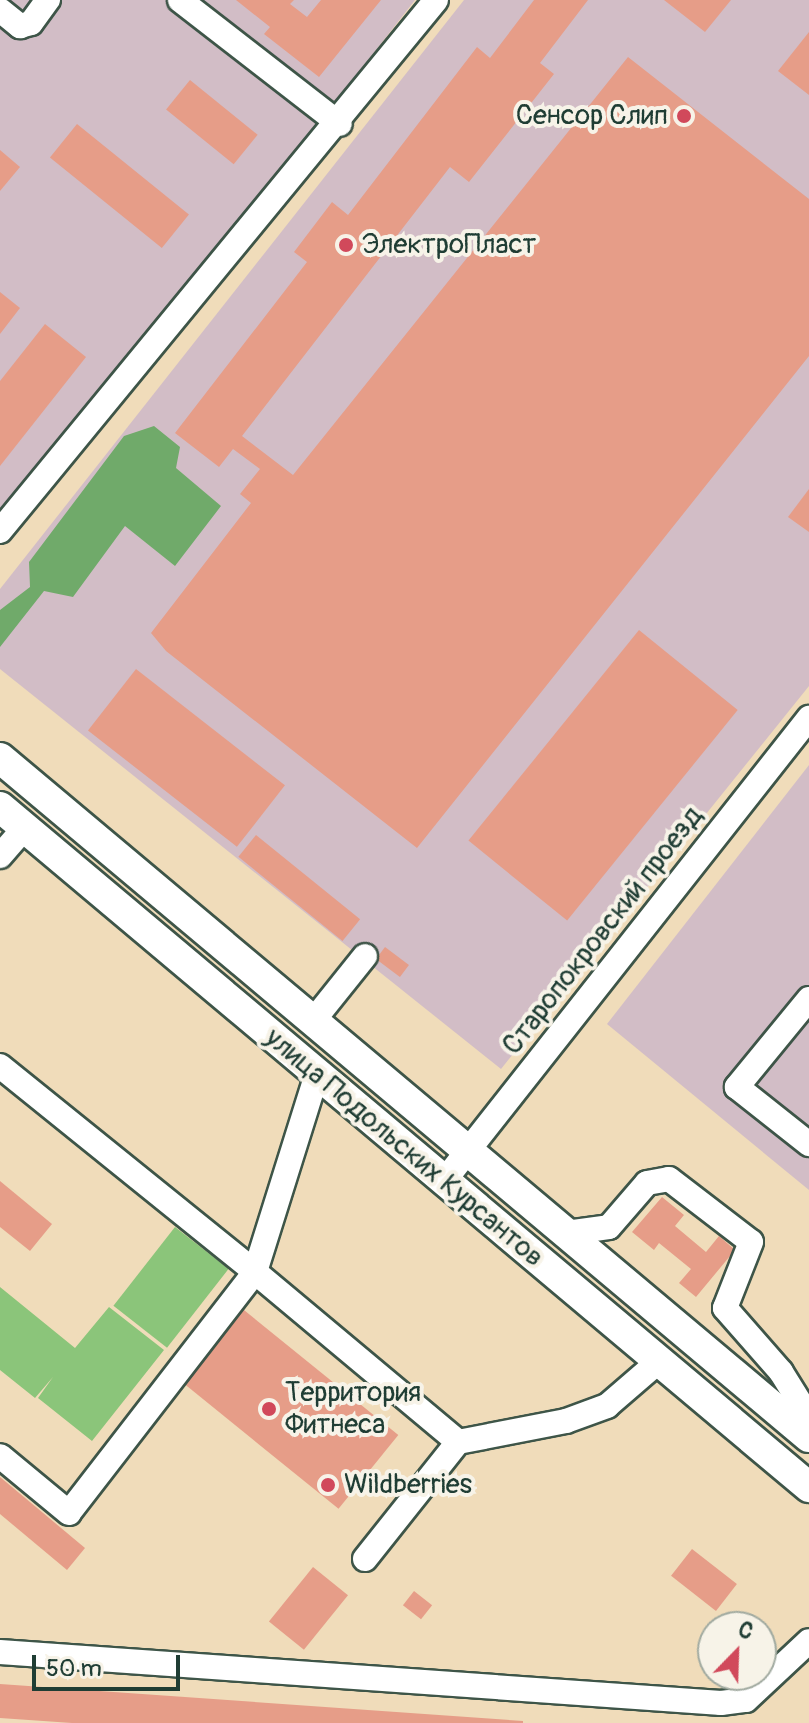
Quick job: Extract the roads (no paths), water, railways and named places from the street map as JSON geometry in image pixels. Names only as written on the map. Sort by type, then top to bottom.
[{"type":"main road","name":"улица Подольских Курсантов","points":[[5,765],[809,1437]]},
{"type":"main road","name":"улица Подольских Курсантов","points":[[0,807],[809,1487]]},
{"type":"street","points":[[0,10],[20,26],[31,23],[48,0]]},
{"type":"street","points":[[180,0],[340,124]]},
{"type":"street","points":[[0,531],[340,124],[436,0]]},
{"type":"street","name":"Старопокровский проезд","points":[[444,1181],[809,718]]},
{"type":"street","points":[[0,856],[24,828]]},
{"type":"street","points":[[313,1021],[365,956]]},
{"type":"street","points":[[809,999],[737,1087],[809,1144]]},
{"type":"street","points":[[0,1066],[255,1272],[458,1442]]},
{"type":"street","points":[[0,1456],[69,1513],[255,1272],[317,1074]]},
{"type":"street","points":[[566,1233],[609,1227],[647,1183],[669,1179],[751,1242],[725,1308],[781,1372],[809,1417]]},
{"type":"street","points":[[365,1559],[458,1442],[566,1421],[607,1406],[658,1362]]},
{"type":"street","points":[[0,1652],[705,1702],[748,1712],[809,1641]]},
{"type":"place","name":"Сенсор Слип","points":[[684,116]]},
{"type":"place","name":"ЭлектроПласт","points":[[346,245]]},
{"type":"place","name":"Территория Фитнеса","points":[[269,1409]]},
{"type":"place","name":"Wildberries","points":[[328,1485]]}]
